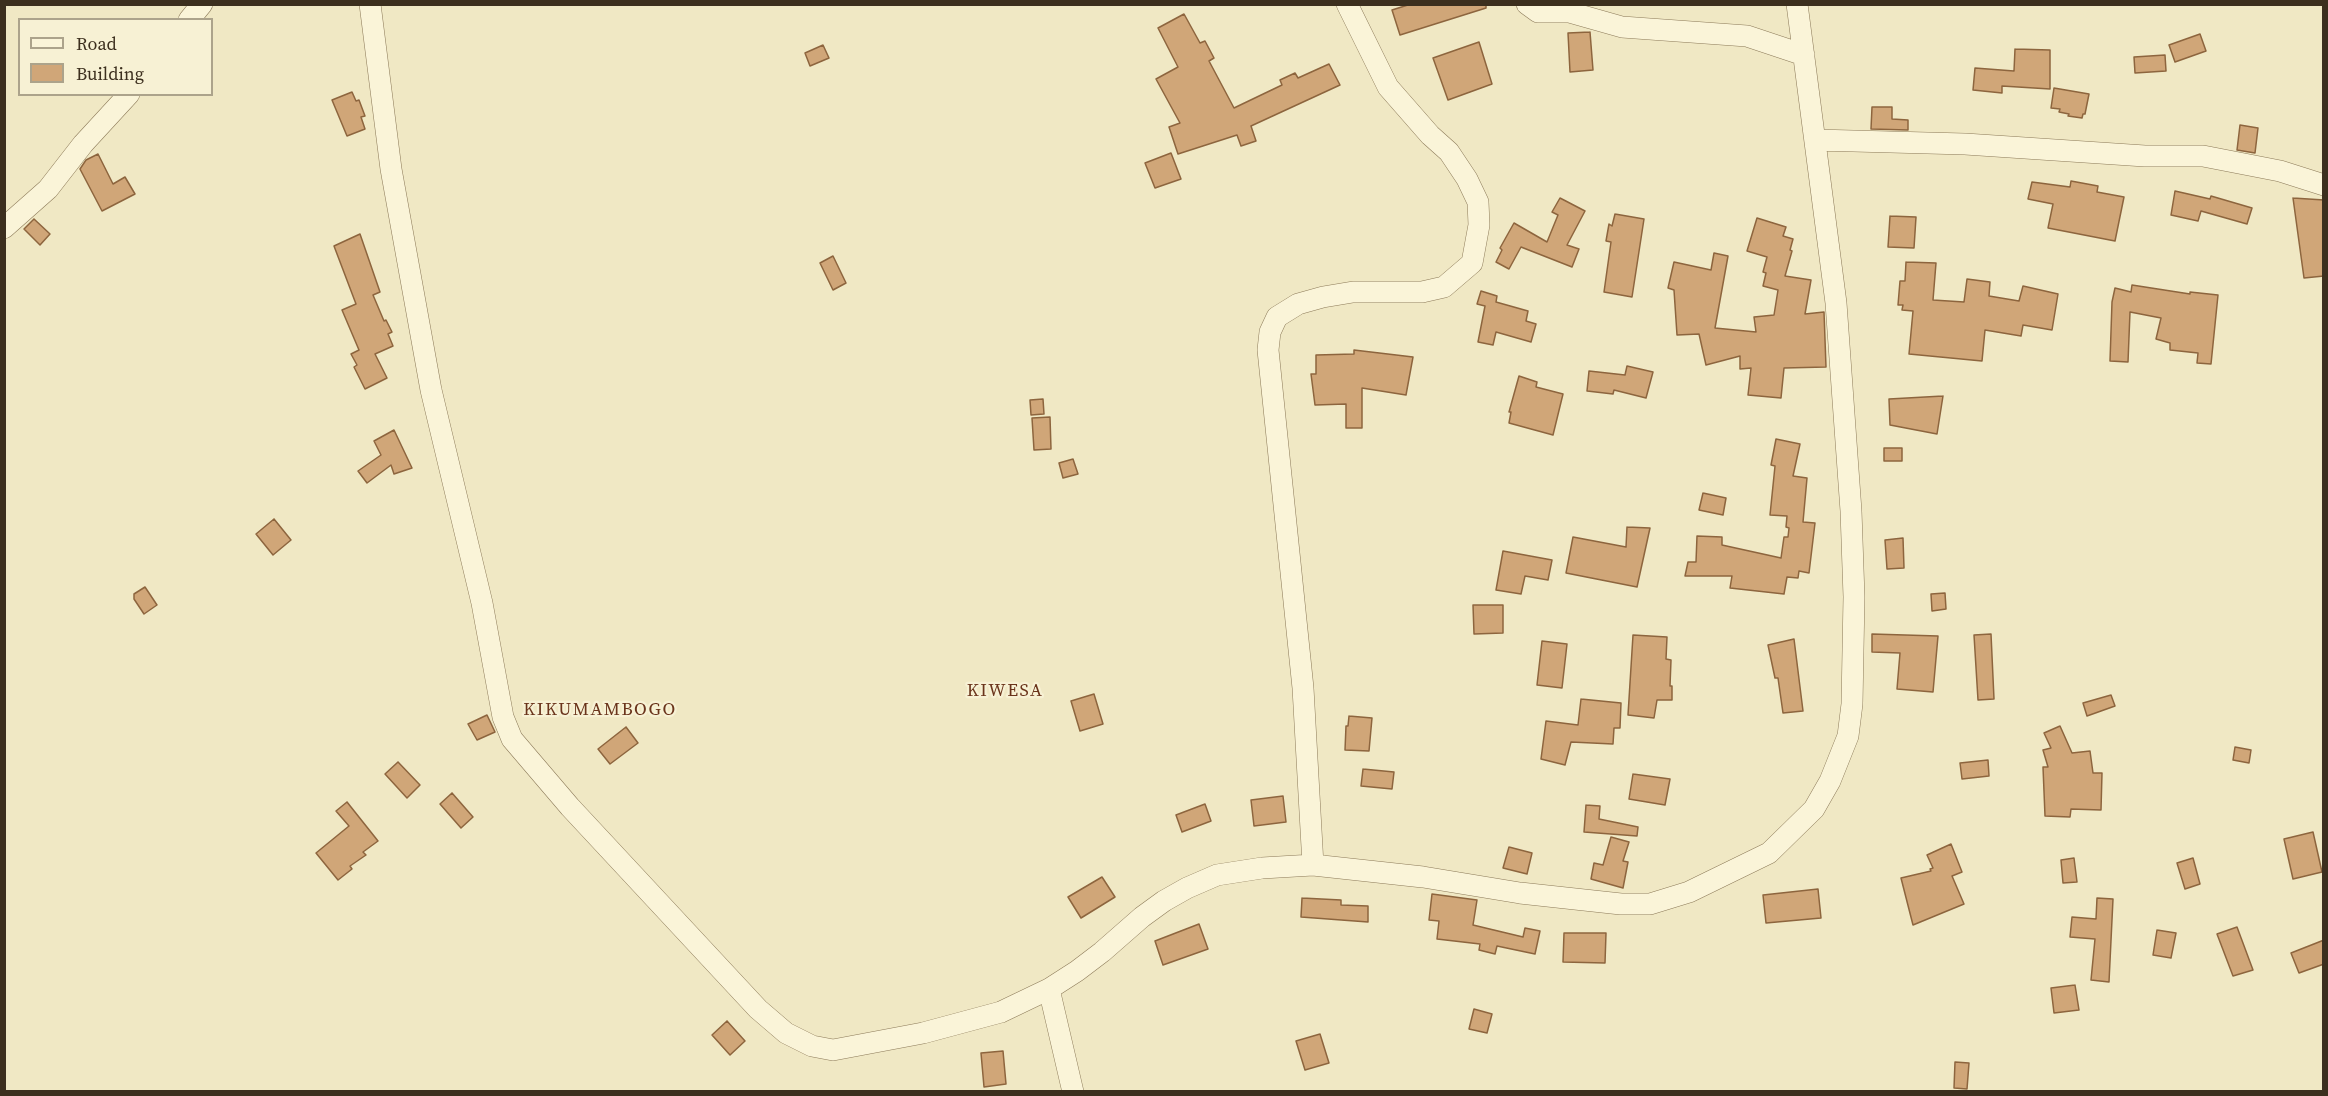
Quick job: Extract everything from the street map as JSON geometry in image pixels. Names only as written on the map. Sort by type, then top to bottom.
[{"type":"street","points":[[191,18],[202,4]]},
{"type":"street","points":[[370,4],[391,169],[430,390],[482,603],[503,717],[512,739],[570,807],[758,1009],[786,1033],[812,1046],[833,1050],[922,1033],[1001,1012],[1048,989],[1102,952],[1142,917],[1187,888],[1217,875],[1262,868],[1313,865],[1423,877],[1520,893],[1621,904],[1650,904],[1689,892],[1769,853],[1814,808],[1830,781],[1848,736],[1852,704],[1854,597],[1851,511],[1836,303],[1797,4]]},
{"type":"street","points":[[1313,865],[1303,688],[1268,350],[1270,332],[1277,317],[1298,304],[1323,297],[1353,292],[1422,292],[1444,287],[1472,263],[1479,225],[1478,202],[1467,179],[1449,152],[1430,135],[1388,87],[1347,4]]},
{"type":"street","points":[[1527,4],[1538,12],[1569,12],[1622,27],[1747,36],[1804,55]]},
{"type":"street","points":[[4,228],[48,189],[83,144],[127,96]]},
{"type":"street","points":[[1816,140],[1965,144],[2145,156],[2203,156],[2280,171],[2324,185]]},
{"type":"street","points":[[1048,989],[1073,1092]]},
{"type":"building","points":[[1411,4],[1486,4],[1486,8],[1400,35],[1392,10]]},
{"type":"building","points":[[1184,14],[1200,43],[1205,41],[1214,58],[1209,61],[1234,108],[1282,85],[1280,80],[1295,73],[1298,78],[1329,64],[1340,85],[1251,126],[1256,141],[1241,146],[1237,135],[1178,154],[1169,127],[1180,123],[1156,79],[1178,67],[1158,28]]},
{"type":"building","points":[[1590,32],[1593,70],[1570,72],[1568,33]]},
{"type":"building","points":[[2200,34],[2206,51],[2175,62],[2169,45]]},
{"type":"building","points":[[1479,42],[1492,84],[1448,100],[1433,58]]},
{"type":"building","points":[[823,45],[829,58],[810,66],[805,53]]},
{"type":"building","points":[[2015,49],[2050,50],[2050,89],[2002,86],[2002,93],[1973,90],[1975,68],[2014,71]]},
{"type":"building","points":[[2165,55],[2166,71],[2135,73],[2134,57]]},
{"type":"building","points":[[2054,88],[2089,94],[2082,118],[2068,116],[2069,114],[2059,112],[2060,109],[2051,108]]},
{"type":"building","points":[[352,92],[356,101],[359,100],[365,116],[361,117],[365,129],[347,136],[332,100]]},
{"type":"building","points":[[1872,107],[1892,107],[1892,119],[1908,120],[1908,130],[1871,129]]},
{"type":"building","points":[[2240,125],[2258,128],[2255,153],[2237,150]]},
{"type":"building","points":[[1171,153],[1181,179],[1155,188],[1145,163]]},
{"type":"building","points":[[98,154],[113,184],[125,177],[135,194],[102,211],[80,169],[86,160]]},
{"type":"building","points":[[2071,181],[2098,186],[2097,192],[2124,197],[2115,241],[2048,228],[2053,204],[2028,199],[2032,182],[2070,187]]},
{"type":"building","points":[[2175,191],[2210,199],[2211,196],[2252,208],[2247,224],[2201,211],[2198,221],[2171,215]]},
{"type":"building","points":[[1560,198],[1585,211],[1567,245],[1579,249],[1572,267],[1521,247],[1509,269],[1496,262],[1502,250],[1500,248],[1514,223],[1547,242],[1558,215],[1552,212]]},
{"type":"building","points":[[2293,198],[2324,200],[2324,276],[2304,278]]},
{"type":"building","points":[[1615,214],[1644,219],[1632,297],[1604,292],[1611,242],[1606,241],[1609,224],[1612,226]]},
{"type":"building","points":[[1890,216],[1916,217],[1914,248],[1888,247]]},
{"type":"building","points":[[1757,218],[1786,227],[1783,236],[1793,239],[1785,276],[1811,280],[1805,314],[1824,312],[1826,367],[1784,368],[1781,398],[1748,395],[1751,368],[1740,369],[1740,356],[1706,365],[1699,334],[1677,335],[1674,290],[1668,288],[1674,262],[1711,270],[1714,253],[1728,256],[1715,328],[1756,332],[1754,317],[1774,315],[1778,290],[1763,286],[1766,273],[1763,272],[1767,257],[1747,251]]},
{"type":"building","points":[[34,219],[50,234],[40,245],[24,229]]},
{"type":"building","points":[[360,234],[380,292],[373,295],[384,321],[386,320],[392,332],[388,334],[393,346],[375,354],[387,378],[365,389],[354,367],[357,365],[351,354],[359,350],[342,310],[356,304],[334,246]]},
{"type":"building","points":[[833,256],[846,283],[833,290],[820,263]]},
{"type":"building","points":[[1906,262],[1936,263],[1933,300],[1964,302],[1967,279],[1990,282],[1989,296],[2019,301],[2023,286],[2058,294],[2052,330],[2023,325],[2021,336],[1985,330],[1982,361],[1909,354],[1913,311],[1902,310],[1903,305],[1898,305],[1900,281],[1905,281]]},
{"type":"building","points":[[2132,285],[2190,294],[2190,292],[2218,295],[2211,364],[2197,363],[2198,353],[2170,350],[2170,343],[2156,339],[2161,318],[2130,312],[2128,362],[2110,361],[2112,302],[2115,288],[2131,292]]},
{"type":"building","points":[[1481,291],[1497,296],[1496,302],[1528,311],[1526,321],[1536,324],[1531,342],[1496,332],[1493,345],[1478,342],[1485,306],[1477,304]]},
{"type":"building","points":[[1354,350],[1413,357],[1406,395],[1362,388],[1362,428],[1346,428],[1346,404],[1315,405],[1311,374],[1316,374],[1316,355],[1354,354]]},
{"type":"building","points":[[1627,366],[1653,372],[1646,398],[1614,390],[1613,394],[1587,391],[1589,371],[1625,375]]},
{"type":"building","points":[[1519,376],[1537,382],[1536,387],[1563,394],[1553,435],[1509,423],[1511,412],[1509,412]]},
{"type":"building","points":[[1943,396],[1937,434],[1890,425],[1889,399]]},
{"type":"building","points":[[1043,399],[1044,414],[1031,415],[1030,400]]},
{"type":"building","points":[[1050,417],[1051,449],[1034,450],[1032,418]]},
{"type":"building","points":[[394,430],[412,468],[394,474],[391,465],[367,483],[358,471],[381,455],[374,441]]},
{"type":"building","points":[[1776,439],[1800,444],[1793,476],[1807,478],[1803,522],[1815,523],[1809,573],[1799,571],[1798,578],[1787,577],[1784,594],[1730,588],[1732,576],[1685,576],[1688,562],[1696,562],[1697,536],[1722,537],[1722,545],[1781,558],[1784,537],[1788,537],[1789,528],[1786,527],[1787,516],[1770,515],[1775,466],[1771,465]]},
{"type":"building","points":[[1884,448],[1902,448],[1902,461],[1884,461]]},
{"type":"building","points":[[1073,459],[1078,474],[1063,478],[1059,463]]},
{"type":"building","points":[[1703,493],[1726,498],[1723,515],[1699,510]]},
{"type":"building","points":[[274,519],[291,540],[273,555],[256,534]]},
{"type":"building","points":[[1627,527],[1650,528],[1637,587],[1566,573],[1573,537],[1626,547]]},
{"type":"building","points":[[1903,538],[1904,568],[1887,569],[1885,540]]},
{"type":"building","points":[[1503,551],[1552,560],[1548,580],[1525,576],[1521,594],[1496,590]]},
{"type":"building","points":[[145,587],[157,605],[144,614],[134,599],[134,594]]},
{"type":"building","points":[[1945,593],[1946,609],[1932,611],[1931,594]]},
{"type":"building","points":[[1473,605],[1503,605],[1503,633],[1474,634]]},
{"type":"building","points":[[1872,634],[1938,636],[1933,692],[1897,689],[1900,653],[1872,652]]},
{"type":"building","points":[[1991,634],[1994,699],[1978,700],[1974,635]]},
{"type":"building","points":[[1633,635],[1667,637],[1666,659],[1671,660],[1672,700],[1657,700],[1654,718],[1628,715]]},
{"type":"building","points":[[1794,639],[1803,711],[1783,713],[1778,678],[1775,678],[1768,645]]},
{"type":"building","points":[[1542,641],[1567,644],[1562,688],[1537,685]]},
{"type":"building","points":[[1094,694],[1103,724],[1080,731],[1071,701]]},
{"type":"building","points":[[2111,695],[2115,706],[2087,716],[2083,703]]},
{"type":"building","points":[[1581,699],[1621,703],[1620,728],[1614,728],[1613,744],[1571,742],[1565,765],[1541,759],[1546,721],[1578,725]]},
{"type":"building","points":[[487,715],[495,732],[477,740],[468,724]]},
{"type":"building","points":[[1349,716],[1372,718],[1369,751],[1345,750],[1346,726],[1348,726]]},
{"type":"building","points":[[2060,726],[2072,753],[2090,751],[2093,773],[2102,773],[2101,810],[2071,809],[2070,817],[2045,816],[2043,767],[2048,767],[2043,750],[2051,748],[2044,733]]},
{"type":"building","points":[[626,727],[638,743],[610,764],[598,749]]},
{"type":"building","points":[[2235,747],[2251,750],[2249,763],[2233,760]]},
{"type":"building","points":[[1988,760],[1989,776],[1962,779],[1960,763]]},
{"type":"building","points":[[398,762],[420,785],[407,798],[385,774]]},
{"type":"building","points":[[1363,769],[1394,772],[1392,789],[1361,786]]},
{"type":"building","points":[[1633,774],[1670,779],[1665,805],[1629,799]]},
{"type":"building","points":[[452,793],[473,817],[461,828],[440,804]]},
{"type":"building","points":[[1283,796],[1286,822],[1254,826],[1251,800]]},
{"type":"building","points":[[347,802],[378,841],[363,852],[366,855],[350,866],[352,869],[338,880],[316,853],[349,826],[336,811]]},
{"type":"building","points":[[1205,804],[1211,821],[1182,832],[1176,815]]},
{"type":"building","points":[[1586,805],[1600,806],[1599,819],[1638,827],[1637,836],[1584,832]]},
{"type":"building","points":[[2313,832],[2322,872],[2293,879],[2284,839]]},
{"type":"building","points":[[1611,837],[1629,842],[1623,861],[1628,862],[1623,888],[1591,879],[1594,863],[1603,865]]},
{"type":"building","points":[[1951,844],[1962,872],[1952,876],[1964,904],[1913,925],[1901,878],[1931,871],[1930,869],[1933,868],[1927,855]]},
{"type":"building","points":[[1509,847],[1532,853],[1527,874],[1503,868]]},
{"type":"building","points":[[2074,858],[2077,882],[2063,883],[2061,860]]},
{"type":"building","points":[[2193,858],[2200,884],[2185,889],[2177,863]]},
{"type":"building","points":[[1102,877],[1115,897],[1081,918],[1068,897]]},
{"type":"building","points":[[1818,889],[1821,918],[1766,923],[1763,895]]},
{"type":"building","points":[[1432,894],[1477,900],[1473,925],[1523,937],[1525,928],[1540,931],[1535,954],[1497,946],[1495,954],[1479,950],[1480,944],[1437,939],[1439,921],[1429,920]]},
{"type":"building","points":[[1302,898],[1341,900],[1341,905],[1368,906],[1368,922],[1301,917]]},
{"type":"building","points":[[2097,898],[2113,899],[2109,982],[2091,980],[2095,939],[2070,937],[2072,917],[2096,919]]},
{"type":"building","points":[[1199,924],[1208,949],[1163,965],[1155,941]]},
{"type":"building","points":[[2237,927],[2253,970],[2233,976],[2217,934]]},
{"type":"building","points":[[2157,930],[2176,933],[2171,958],[2153,955]]},
{"type":"building","points":[[1564,933],[1606,933],[1605,963],[1563,962]]},
{"type":"building","points":[[2324,940],[2324,964],[2299,973],[2291,953]]},
{"type":"building","points":[[2075,985],[2079,1010],[2054,1013],[2051,988]]},
{"type":"building","points":[[1474,1009],[1492,1014],[1487,1033],[1469,1029]]},
{"type":"building","points":[[727,1021],[745,1041],[730,1055],[712,1035]]},
{"type":"building","points":[[1320,1034],[1329,1063],[1305,1070],[1296,1041]]},
{"type":"building","points":[[1003,1051],[1006,1084],[984,1087],[981,1053]]},
{"type":"building","points":[[1955,1062],[1969,1063],[1967,1089],[1954,1088]]},
{"type":"district","name":"KIWESA","points":[[1005,691]]},
{"type":"district","name":"KIKUMAMBOGO","points":[[600,710]]}]
